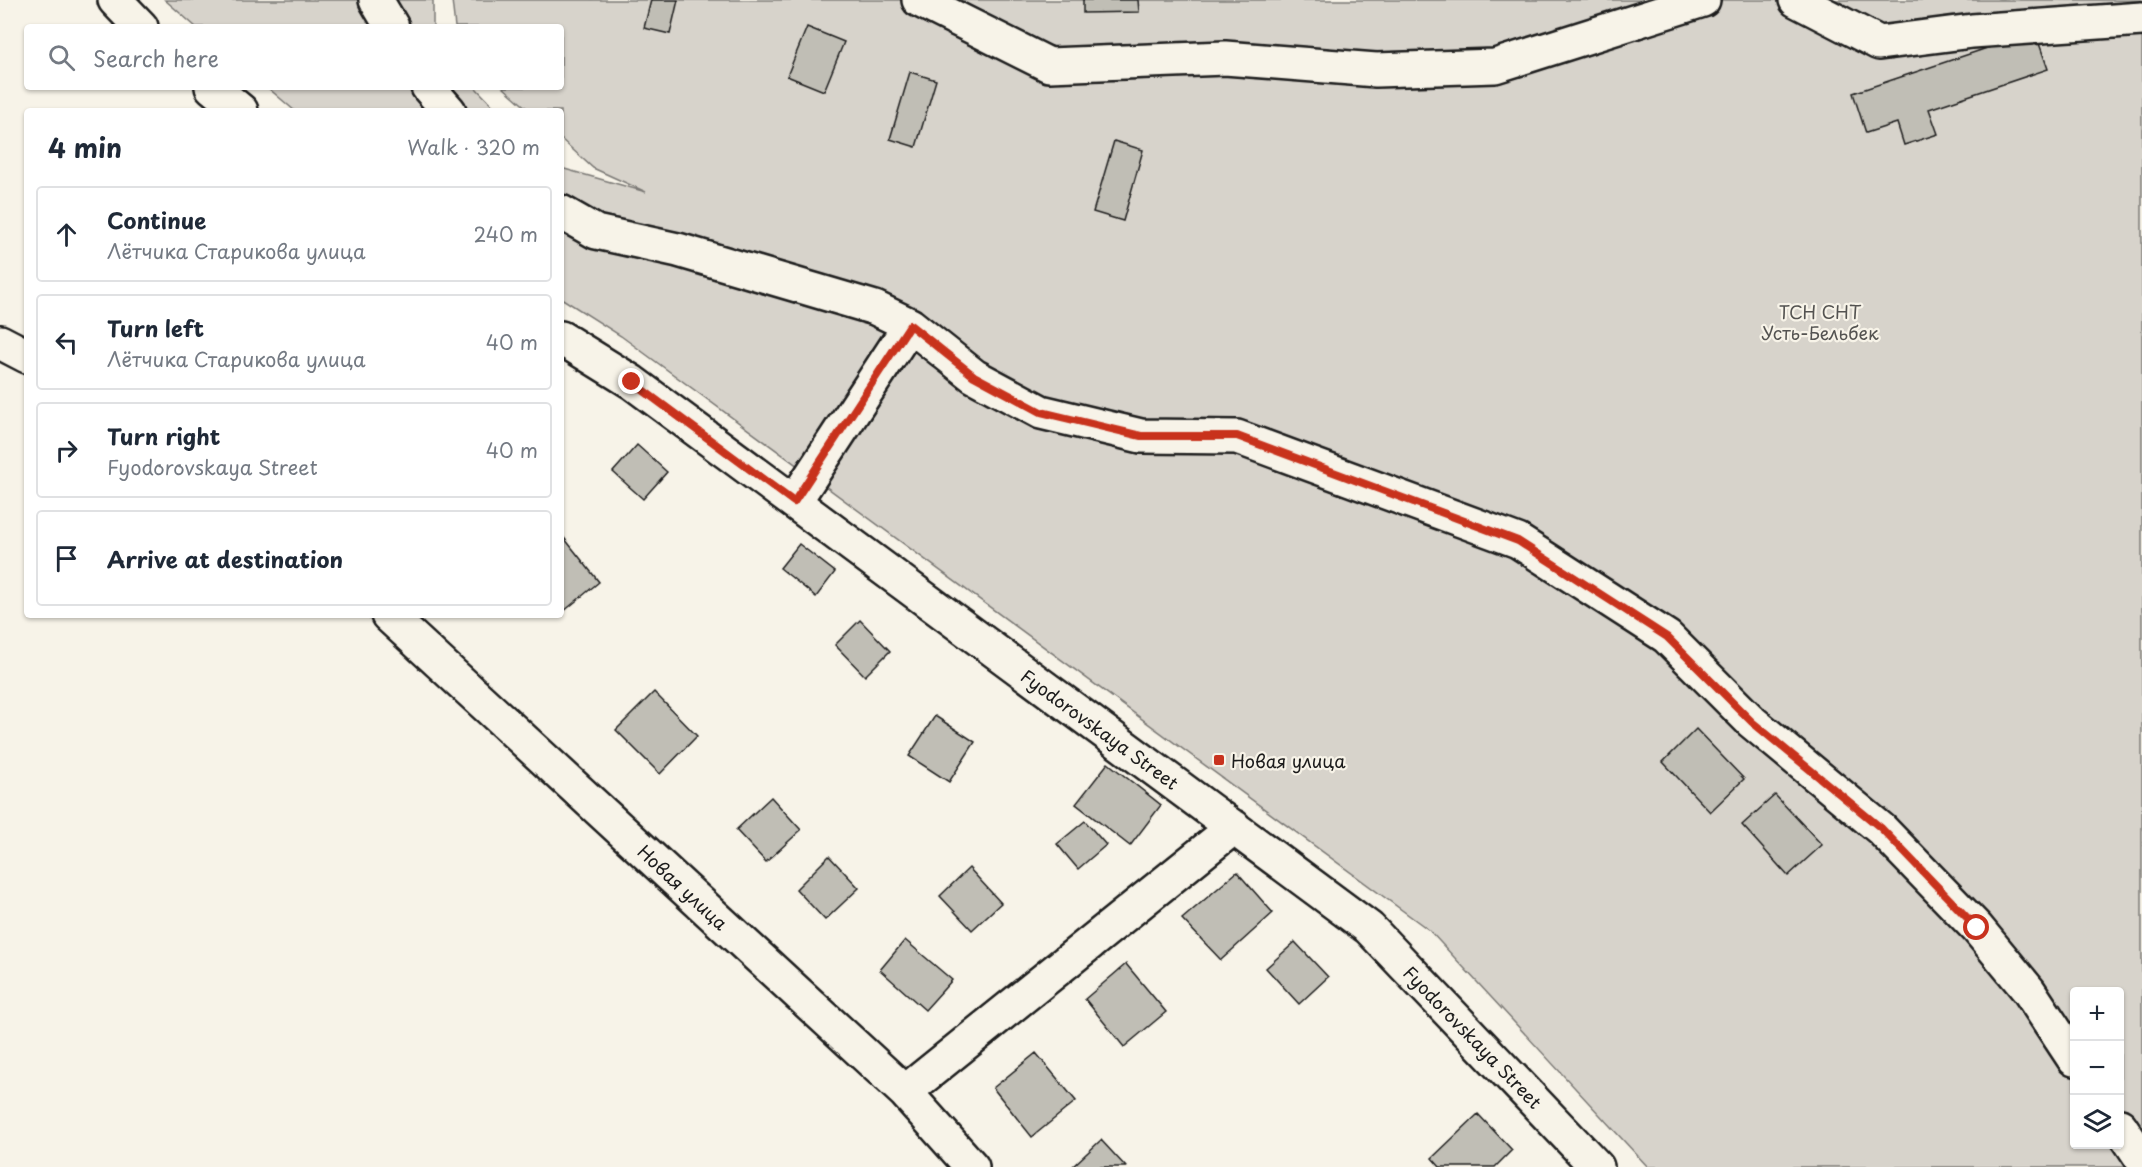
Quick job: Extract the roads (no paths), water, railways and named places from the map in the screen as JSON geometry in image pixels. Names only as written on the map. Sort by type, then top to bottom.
[{"type":"street","points":[[115,0],[138,24]]},
{"type":"street","points":[[376,0],[390,24]]},
{"type":"street","points":[[919,0],[1049,65],[1225,58],[1376,70],[1495,66],[1703,0]]},
{"type":"street","points":[[1796,0],[1879,43],[1972,31],[2142,19]]},
{"type":"street","points":[[216,90],[237,108]]},
{"type":"street","points":[[431,90],[446,108]]},
{"type":"street","points":[[564,214],[596,232],[678,250],[875,308],[910,325],[974,376],[1041,412],[1141,436],[1237,436],[1518,541],[1667,637],[1752,722],[1881,828],[1977,928],[2029,991],[2070,1053]]},
{"type":"street","points":[[794,502],[910,325]]},
{"type":"street","name":"Fyodorovskaya Street","points":[[564,340],[632,382],[1370,928],[1597,1167]]},
{"type":"street","points":[[0,342],[24,354]]},
{"type":"street","name":"Новая улица","points":[[391,618],[905,1092],[972,1167]]},
{"type":"street","points":[[905,1092],[1234,827]]},
{"type":"street","points":[[2124,1132],[2142,1159]]},
{"type":"place","name":"Новая улица","points":[[1219,760]]},
{"type":"park label","name":"ТСН СНТ Усть-Бельбек","points":[[1820,321]]}]
